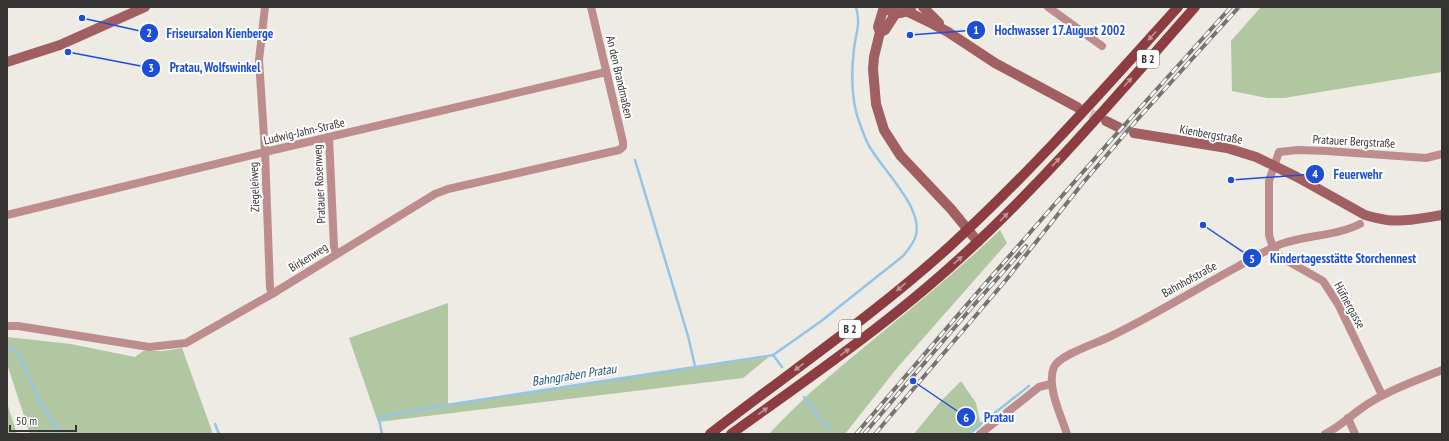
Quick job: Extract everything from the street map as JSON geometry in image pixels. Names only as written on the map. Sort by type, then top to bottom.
[{"type":"main road","name":"B 2","points":[[710,434],[880,305],[967,230],[1077,119],[1178,7]]},
{"type":"main road","name":"B 2","points":[[731,434],[887,320],[938,278],[978,242],[1089,126],[1104,116],[1195,7]]},
{"type":"street","points":[[7,62],[60,45],[145,7]]},
{"type":"street","name":"Ziegeleiweg","points":[[265,7],[258,60],[265,152],[270,288],[272,294]]},
{"type":"street","name":"An den Brandmaßen","points":[[591,7],[623,142],[623,147],[619,150]]},
{"type":"street","points":[[978,242],[900,155],[884,130],[876,104],[873,81],[874,57],[880,32],[878,27],[884,7],[889,11],[896,13],[909,9],[948,32],[995,63],[1077,106]]},
{"type":"street","points":[[923,7],[948,32]]},
{"type":"street","points":[[1048,7],[1102,46]]},
{"type":"street","points":[[880,32],[884,30],[896,13]]},
{"type":"street","name":"Ludwig-Jahn-Straße","points":[[7,215],[265,152],[606,72]]},
{"type":"street","points":[[1104,116],[1118,126]]},
{"type":"street","name":"Kienbergstraße","points":[[1134,133],[1227,148],[1256,157],[1296,176],[1365,215],[1388,220],[1404,220],[1442,215]]},
{"type":"street","name":"Pratauer Rosenweg","points":[[328,137],[334,247],[336,254]]},
{"type":"street","name":"Birkenweg","points":[[7,326],[18,326],[140,346],[163,346],[186,342],[272,294],[435,194],[448,189],[619,150]]},
{"type":"street","name":"Pratauer Bergstraße","points":[[1274,166],[1279,152],[1292,151],[1327,151],[1426,158],[1442,154]]},
{"type":"street","points":[[1273,248],[1269,235],[1269,182],[1274,166]]},
{"type":"street","name":"Bahnhofstraße","points":[[1051,384],[1055,365],[1063,358],[1117,333],[1273,248],[1300,238],[1350,229],[1360,224]]},
{"type":"street","name":"Hüfnergasse","points":[[1273,248],[1277,255],[1323,281],[1338,304],[1382,395]]},
{"type":"street","points":[[1326,434],[1382,395],[1442,370]]},
{"type":"street","points":[[981,434],[1039,387],[1051,384],[1068,434]]},
{"type":"street","points":[[1348,418],[1355,434]]},
{"type":"green space","points":[[1261,7],[1442,7],[1442,72],[1284,98],[1267,98],[1232,91],[1231,41]]},
{"type":"green space","points":[[1000,230],[1007,243],[897,368],[845,434],[769,434],[810,393],[930,293]]},
{"type":"green space","points":[[448,303],[448,404],[770,356],[743,378],[378,422],[349,338]]},
{"type":"green space","points":[[7,337],[71,344],[135,357],[143,351],[163,351],[182,348],[213,434],[30,434],[7,364]]},
{"type":"green space","points":[[961,381],[976,403],[981,426],[971,434],[914,434],[940,402]]},
{"type":"green space","points":[[7,403],[17,434],[7,434]]},
{"type":"waterway","points":[[773,355],[820,322],[903,256],[909,249],[916,235],[917,224],[914,213],[901,190],[869,146],[855,108],[852,68],[858,23],[856,7]]},
{"type":"waterway","points":[[635,160],[688,336],[695,366]]},
{"type":"waterway","name":"Bahngraben Pratau","points":[[7,346],[18,353],[40,402],[61,434]]},
{"type":"waterway","name":"Bahngraben Pratau","points":[[382,434],[379,419],[382,417],[440,406],[773,355],[782,367]]},
{"type":"waterway","points":[[968,434],[1029,386]]},
{"type":"waterway","name":"Bahngraben Pratau","points":[[804,397],[823,423],[831,428]]},
{"type":"waterway","points":[[215,424],[219,434]]},
{"type":"tunnel","points":[[1077,107],[1105,121]]},
{"type":"tunnel","points":[[1118,127],[1134,133]]},
{"type":"railway","points":[[856,434],[1111,140],[1231,7]]},
{"type":"railway","points":[[875,434],[1006,280],[1082,184],[1136,121],[1239,7]]},
{"type":"railway","points":[[864,434],[1026,246]]},
{"type":"place","name":"Friseursalon Kienberge","points":[[82,18]]},
{"type":"place","name":"Hochwasser 17.August 2002","points":[[910,35]]},
{"type":"place","name":"Pratau, Wolfswinkel","points":[[68,52]]},
{"type":"place","name":"Feuerwehr","points":[[1231,180]]},
{"type":"place","name":"Kindertagesstätte Storchennest","points":[[1203,225]]},
{"type":"place","name":"Pratau","points":[[913,381]]}]
